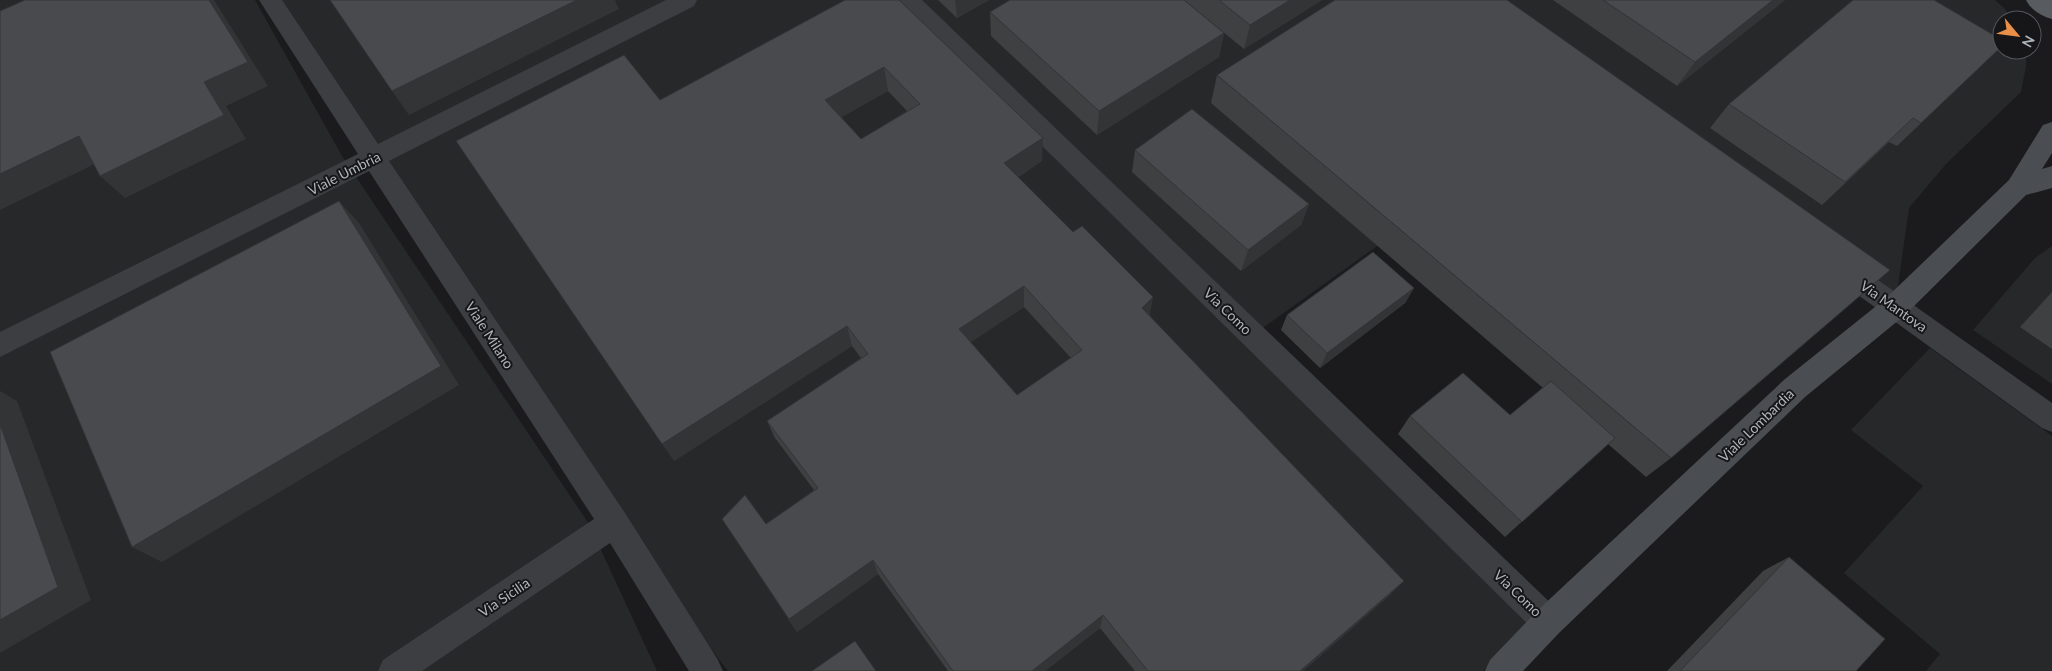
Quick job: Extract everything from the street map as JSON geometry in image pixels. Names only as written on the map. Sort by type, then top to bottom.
[{"type":"main road","points":[[2037,0],[2052,11]]},
{"type":"street","name":"Viale Milano","points":[[270,0],[614,523],[707,671]]},
{"type":"street","name":"Viale Umbria","points":[[0,345],[686,0]]},
{"type":"street","name":"Via Como","points":[[908,0],[1548,622]]},
{"type":"street","name":"Viale Lombardia","points":[[1501,671],[1548,622],[1795,388],[1895,307],[2018,187],[2039,150],[2052,132]]},
{"type":"street","points":[[2018,187],[2040,182],[2052,176]]},
{"type":"street","name":"Via Mantova","points":[[1823,255],[2052,419]]},
{"type":"street","name":"Via Sicilia","points":[[394,671],[614,523]]},
{"type":"shaded area","points":[[0,0],[255,0],[342,156],[589,524],[657,671],[0,671]]},
{"type":"shaded area","points":[[270,0],[1411,0],[1387,239],[1253,335],[1548,622],[1483,671],[728,671],[614,523]]},
{"type":"shaded area","points":[[1467,0],[1995,0],[2006,10],[1992,10],[1992,60],[2026,60],[2021,92],[1946,164],[1909,208],[1895,307]]},
{"type":"shaded area","points":[[2052,246],[2052,384],[1973,330],[2035,258]]},
{"type":"shaded area","points":[[1930,348],[2052,436],[2052,671],[1926,671],[1940,654],[1844,573],[1923,486],[1851,430]]},
{"type":"building","points":[[25,0],[209,0],[248,62],[204,82],[224,115],[100,176],[79,136],[0,174],[0,11]]},
{"type":"building","points":[[330,0],[577,0],[392,91]]},
{"type":"building","points":[[845,0],[899,0],[1043,138],[1004,163],[1073,232],[1082,226],[1153,297],[1142,308],[1404,581],[1300,671],[1148,671],[1103,615],[1032,671],[953,671],[873,560],[789,619],[722,519],[745,495],[766,524],[818,488],[767,421],[868,354],[847,326],[662,444],[456,141],[624,55],[660,100]],"holes":[[[884,67],[920,104],[861,139],[825,100]],[[1024,286],[1082,350],[1017,395],[959,329]]]},
{"type":"building","points":[[1010,0],[1184,0],[1224,33],[1099,111],[990,12]]},
{"type":"building","points":[[1219,0],[1290,0],[1250,25]]},
{"type":"building","points":[[1335,0],[1507,0],[1890,270],[1671,458],[1217,75]]},
{"type":"building","points":[[1603,0],[1773,0],[1695,62]]},
{"type":"building","points":[[1853,0],[1934,0],[1992,34],[1992,56],[1921,123],[1913,118],[1845,182],[1729,104]]},
{"type":"building","points":[[1192,109],[1309,204],[1248,250],[1135,150]]},
{"type":"building","points":[[339,201],[441,366],[132,547],[50,352]]},
{"type":"building","points":[[1373,252],[1414,288],[1327,353],[1287,315]]},
{"type":"building","points":[[1463,373],[1510,415],[1551,381],[1615,438],[1522,522],[1410,416]]},
{"type":"building","points":[[0,424],[58,587],[0,620]]},
{"type":"building","points":[[1789,557],[1885,639],[1856,671],[1680,671]]},
{"type":"building","points":[[855,641],[876,671],[812,671]]}]
